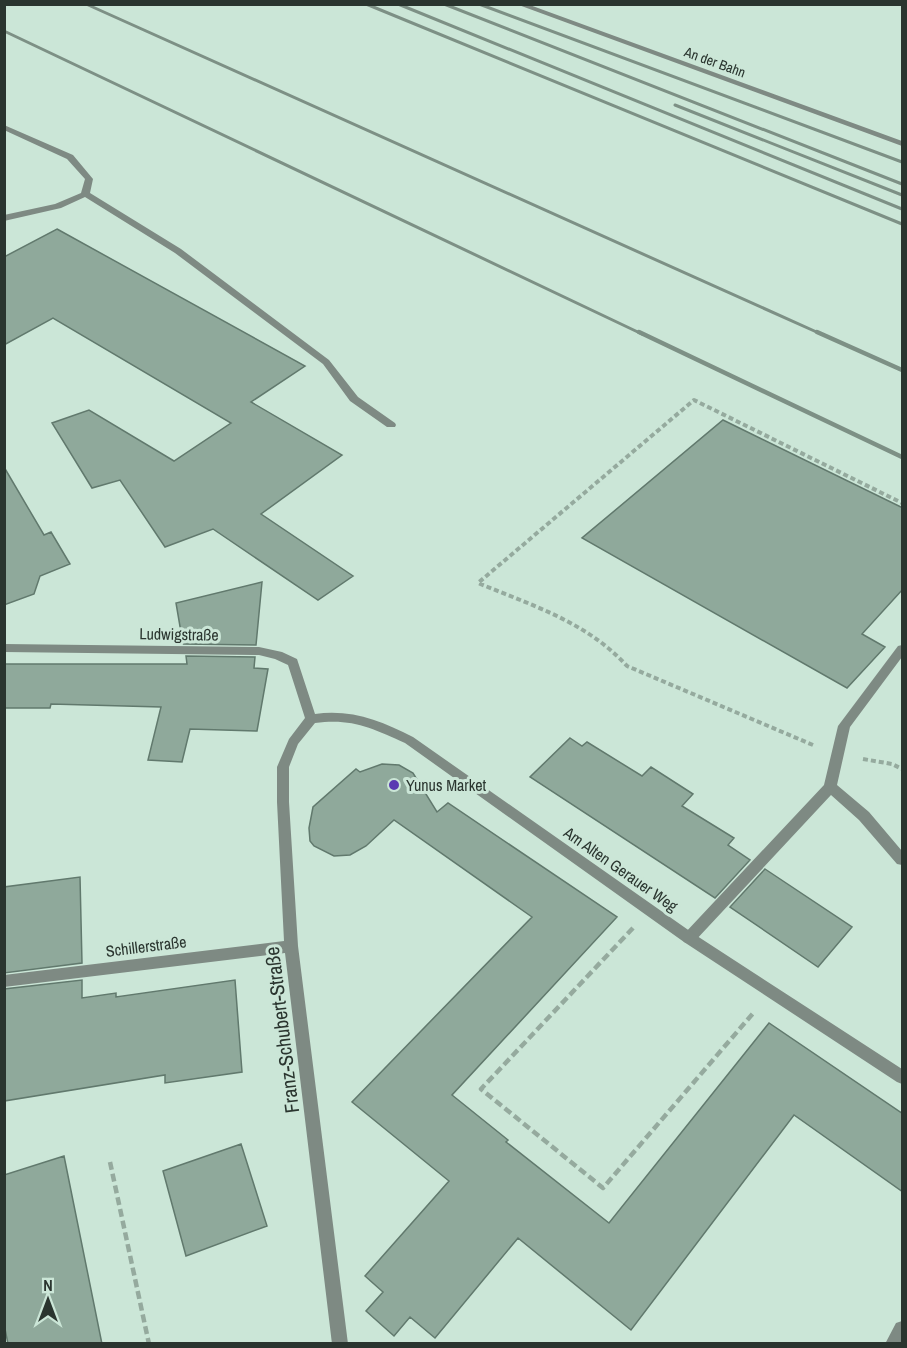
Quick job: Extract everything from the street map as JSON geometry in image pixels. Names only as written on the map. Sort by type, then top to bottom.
[{"type":"street","name":"An der Bahn","points":[[519,4],[903,144]]},
{"type":"street","points":[[4,127],[70,157],[89,179],[85,194]]},
{"type":"street","points":[[4,218],[58,206],[85,194]]},
{"type":"street","points":[[85,194],[178,251],[326,362],[354,399],[391,425]]},
{"type":"street","name":"Ludwigstraße","points":[[4,648],[259,651],[278,655],[293,662],[311,719]]},
{"type":"street","points":[[689,938],[830,787],[845,724],[903,649]]},
{"type":"street","name":"Am Alten Gerauer Weg","points":[[311,719],[332,715],[360,717],[409,740],[689,938],[903,1077]]},
{"type":"street","name":"Franz-Schubert-Straße","points":[[311,719],[293,741],[283,767],[291,946],[340,1344]]},
{"type":"street","points":[[830,787],[864,816],[903,860]]},
{"type":"street","name":"Schillerstraße","points":[[4,981],[291,946]]},
{"type":"street","points":[[893,1344],[903,1329]]},
{"type":"path","points":[[903,503],[694,400],[478,583],[592,632],[618,654],[627,666],[837,755],[892,764],[903,769]]},
{"type":"path","points":[[650,910],[482,1089],[603,1188],[772,992]]},
{"type":"path","points":[[110,1162],[148,1344]]},
{"type":"building","points":[[57,229],[305,366],[251,402],[342,455],[261,514],[353,576],[318,600],[213,529],[165,547],[120,480],[92,488],[52,423],[89,410],[174,461],[231,423],[53,318],[4,345],[4,257]]},
{"type":"building","points":[[723,420],[903,508],[903,589],[862,634],[885,647],[847,688],[582,538]]},
{"type":"building","points":[[4,467],[44,535],[51,532],[70,564],[40,576],[34,594],[4,605]]},
{"type":"building","points":[[262,582],[256,645],[183,644],[176,603]]},
{"type":"building","points":[[186,656],[255,657],[254,668],[268,669],[257,731],[190,729],[182,762],[148,760],[161,707],[51,704],[50,708],[4,708],[4,664],[187,664]]},
{"type":"building","points":[[570,738],[582,746],[587,742],[642,776],[651,767],[693,794],[682,806],[734,838],[728,845],[750,860],[715,898],[530,777]]},
{"type":"building","points":[[382,764],[399,765],[413,773],[437,812],[448,803],[617,917],[452,1095],[508,1140],[506,1142],[609,1223],[769,1023],[903,1114],[903,1192],[794,1115],[631,1330],[518,1238],[435,1338],[410,1317],[394,1336],[366,1311],[383,1292],[365,1276],[449,1181],[352,1102],[532,917],[394,820],[366,846],[350,855],[334,856],[314,846],[310,841],[309,828],[313,807],[356,769],[360,772]]},
{"type":"building","points":[[765,869],[852,927],[818,967],[730,907]]},
{"type":"building","points":[[80,877],[82,963],[4,973],[4,887]]},
{"type":"building","points":[[82,980],[82,998],[116,993],[116,997],[235,980],[242,1072],[165,1083],[165,1075],[4,1101],[4,989]]},
{"type":"building","points":[[241,1144],[267,1226],[186,1256],[163,1171]]},
{"type":"building","points":[[64,1156],[102,1344],[8,1344],[4,1324],[4,1175]]},
{"type":"railway","points":[[86,4],[821,334]]},
{"type":"railway","points":[[366,4],[902,224]]},
{"type":"railway","points":[[398,4],[902,209]]},
{"type":"railway","points":[[444,4],[902,184]]},
{"type":"railway","points":[[479,4],[902,162]]},
{"type":"railway","points":[[4,31],[642,334]]},
{"type":"railway","points":[[675,105],[902,195]]},
{"type":"railway","points":[[639,332],[902,457]]},
{"type":"railway","points":[[817,332],[902,370]]},
{"type":"place","name":"Yunus Market","points":[[394,785]]}]
